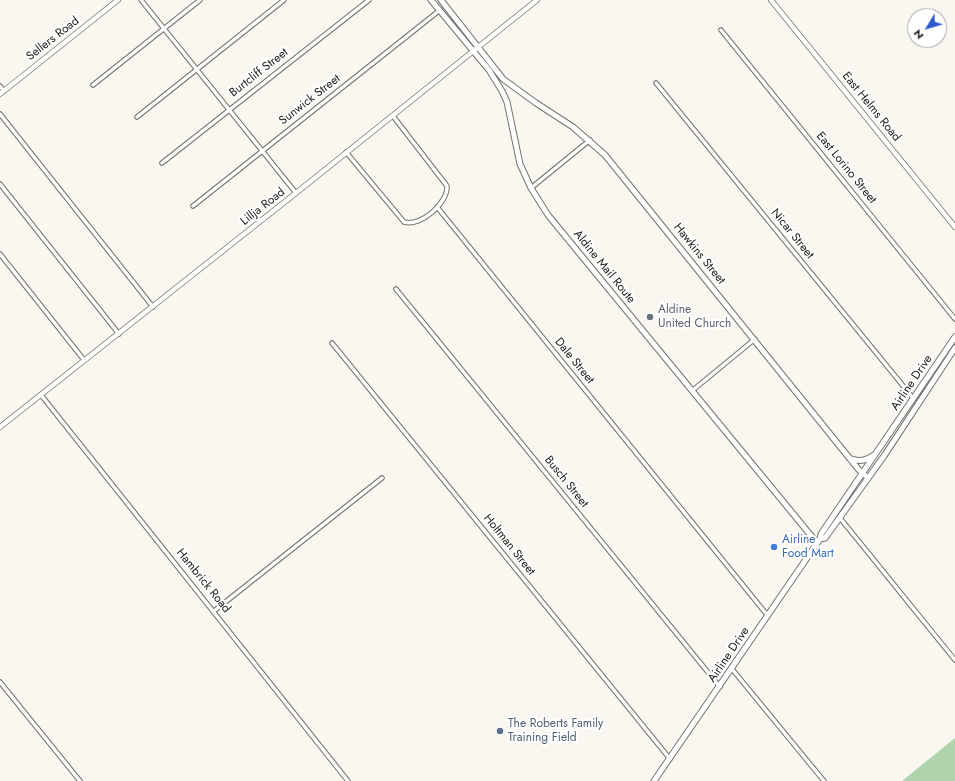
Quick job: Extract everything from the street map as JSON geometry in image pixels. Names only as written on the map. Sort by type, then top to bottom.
[{"type":"main road","name":"Aldine Mail Route","points":[[431,0],[489,70],[502,92],[507,102],[516,152],[531,188],[548,215],[819,541]]},
{"type":"main road","points":[[441,0],[479,47]]},
{"type":"main road","name":"Hawkins Street","points":[[479,47],[496,70],[515,88],[574,127],[590,140],[619,171],[863,474],[868,478]]},
{"type":"main road","name":"Airline Drive","points":[[657,780],[819,541],[821,534],[955,338]]},
{"type":"main road","name":"Airline Drive","points":[[819,541],[825,538],[840,518],[955,348]]},
{"type":"main road","points":[[851,458],[862,461],[868,460],[878,452]]},
{"type":"street","name":"Sellers Road","points":[[2,92],[118,0]]},
{"type":"street","points":[[141,0],[296,193]]},
{"type":"street","points":[[93,85],[200,0]]},
{"type":"street","points":[[137,117],[284,0]]},
{"type":"street","name":"Burtcliff Street","points":[[162,163],[370,0]]},
{"type":"street","name":"Lillja Road","points":[[0,427],[153,307],[537,0]]},
{"type":"street","name":"East Helms Road","points":[[771,0],[955,227]]},
{"type":"street","name":"Sunwick Street","points":[[193,206],[440,10]]},
{"type":"street","name":"East Lorino Street","points":[[721,30],[955,319]]},
{"type":"street","name":"Nicar Street","points":[[656,83],[913,398]]},
{"type":"street","points":[[0,86],[2,92]]},
{"type":"street","points":[[0,114],[153,307]]},
{"type":"street","points":[[346,152],[404,222],[413,223],[418,221],[437,207],[444,201],[447,186],[393,116]]},
{"type":"street","points":[[531,188],[590,140]]},
{"type":"street","points":[[0,184],[119,334]]},
{"type":"street","name":"Dale Street","points":[[437,207],[768,616]]},
{"type":"street","points":[[0,254],[84,360]]},
{"type":"street","name":"Busch Street","points":[[396,289],[720,687]]},
{"type":"street","points":[[693,390],[755,340]]},
{"type":"street","name":"Holtman Street","points":[[332,343],[670,759]]},
{"type":"street","name":"Hambrick Road","points":[[41,394],[348,781]]},
{"type":"street","points":[[214,611],[382,478]]},
{"type":"street","points":[[840,518],[955,660]]},
{"type":"street","points":[[732,669],[824,781]]},
{"type":"street","points":[[0,682],[80,781]]},
{"type":"green space","points":[[955,738],[955,781],[902,781]]},
{"type":"place","name":"Aldine United Church","points":[[650,317]]},
{"type":"place","name":"Airline Food Mart","points":[[774,547]]},
{"type":"place","name":"The Roberts Family Training Field","points":[[500,731]]}]
